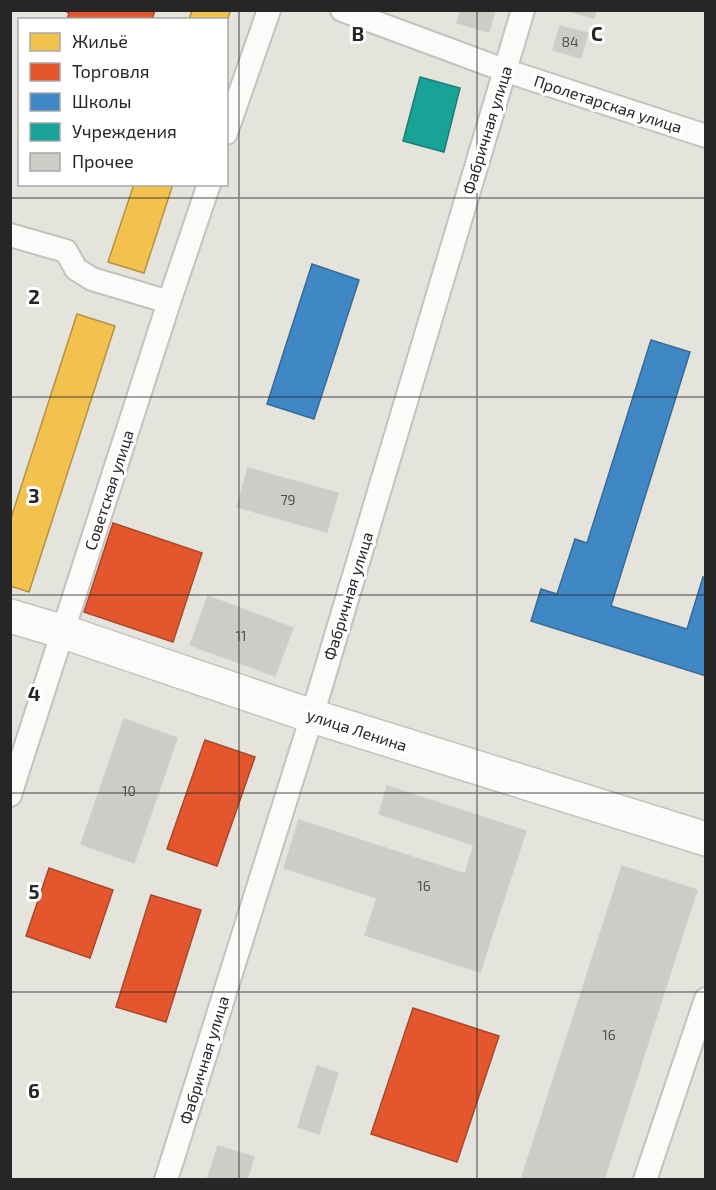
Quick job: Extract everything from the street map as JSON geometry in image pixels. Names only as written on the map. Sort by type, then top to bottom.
[{"type":"street","points":[[228,127],[269,10]]},
{"type":"street","name":"Пролетарская улица","points":[[342,10],[504,70],[705,136]]},
{"type":"street","name":"Фабричная улица","points":[[166,1179],[312,716],[523,10]]},
{"type":"street","name":"Советская улица","points":[[10,795],[208,186]]},
{"type":"street","points":[[10,235],[66,251],[76,268],[92,279],[169,302]]},
{"type":"street","name":"улица Ленина","points":[[10,615],[312,716],[705,839]]},
{"type":"street","points":[[645,1179],[705,999]]},
{"type":"building: Жильё","points":[[192,10],[230,12],[228,18],[190,18]]},
{"type":"building: Жильё","points":[[133,186],[172,186],[144,273],[108,262]]},
{"type":"building: Жильё","points":[[77,314],[115,326],[29,592],[10,586],[10,521]]},
{"type":"building: Торговля","points":[[63,10],[155,10],[153,18],[68,18],[69,13]]},
{"type":"building: Торговля","points":[[113,523],[202,553],[173,642],[84,612]]},
{"type":"building: Торговля","points":[[205,740],[255,757],[217,866],[167,849]]},
{"type":"building: Торговля","points":[[49,868],[113,890],[90,958],[26,936]]},
{"type":"building: Торговля","points":[[151,895],[201,910],[166,1022],[116,1007]]},
{"type":"building: Торговля","points":[[413,1008],[499,1036],[457,1162],[371,1134]]},
{"type":"building: Школы","points":[[312,264],[359,280],[314,419],[267,404]]},
{"type":"building: Школы","points":[[651,340],[690,352],[611,606],[687,629],[703,577],[706,578],[706,676],[531,621],[541,589],[557,594],[575,539],[587,543]]},
{"type":"building: Учреждения","points":[[420,77],[460,88],[444,152],[403,141]]},
{"type":"building: Прочее","points":[[460,10],[495,10],[489,32],[457,23]]},
{"type":"building: Прочее","points":[[565,10],[596,10],[594,18]]},
{"type":"building: Прочее","points":[[560,26],[588,33],[581,58],[553,50]]},
{"type":"building: Прочее","points":[[248,468],[338,493],[327,532],[237,507]]},
{"type":"building: Прочее","points":[[208,596],[293,628],[275,676],[190,645]]},
{"type":"building: Прочее","points":[[124,719],[177,738],[134,863],[81,844]]},
{"type":"building: Прочее","points":[[387,786],[526,831],[480,972],[365,935],[377,898],[284,868],[299,820],[465,874],[474,845],[379,814]]},
{"type":"building: Прочее","points":[[622,866],[697,890],[604,1180],[521,1180]]},
{"type":"building: Прочее","points":[[317,1066],[338,1073],[319,1134],[298,1127]]},
{"type":"building: Прочее","points":[[218,1146],[254,1157],[247,1180],[207,1180]]}]
